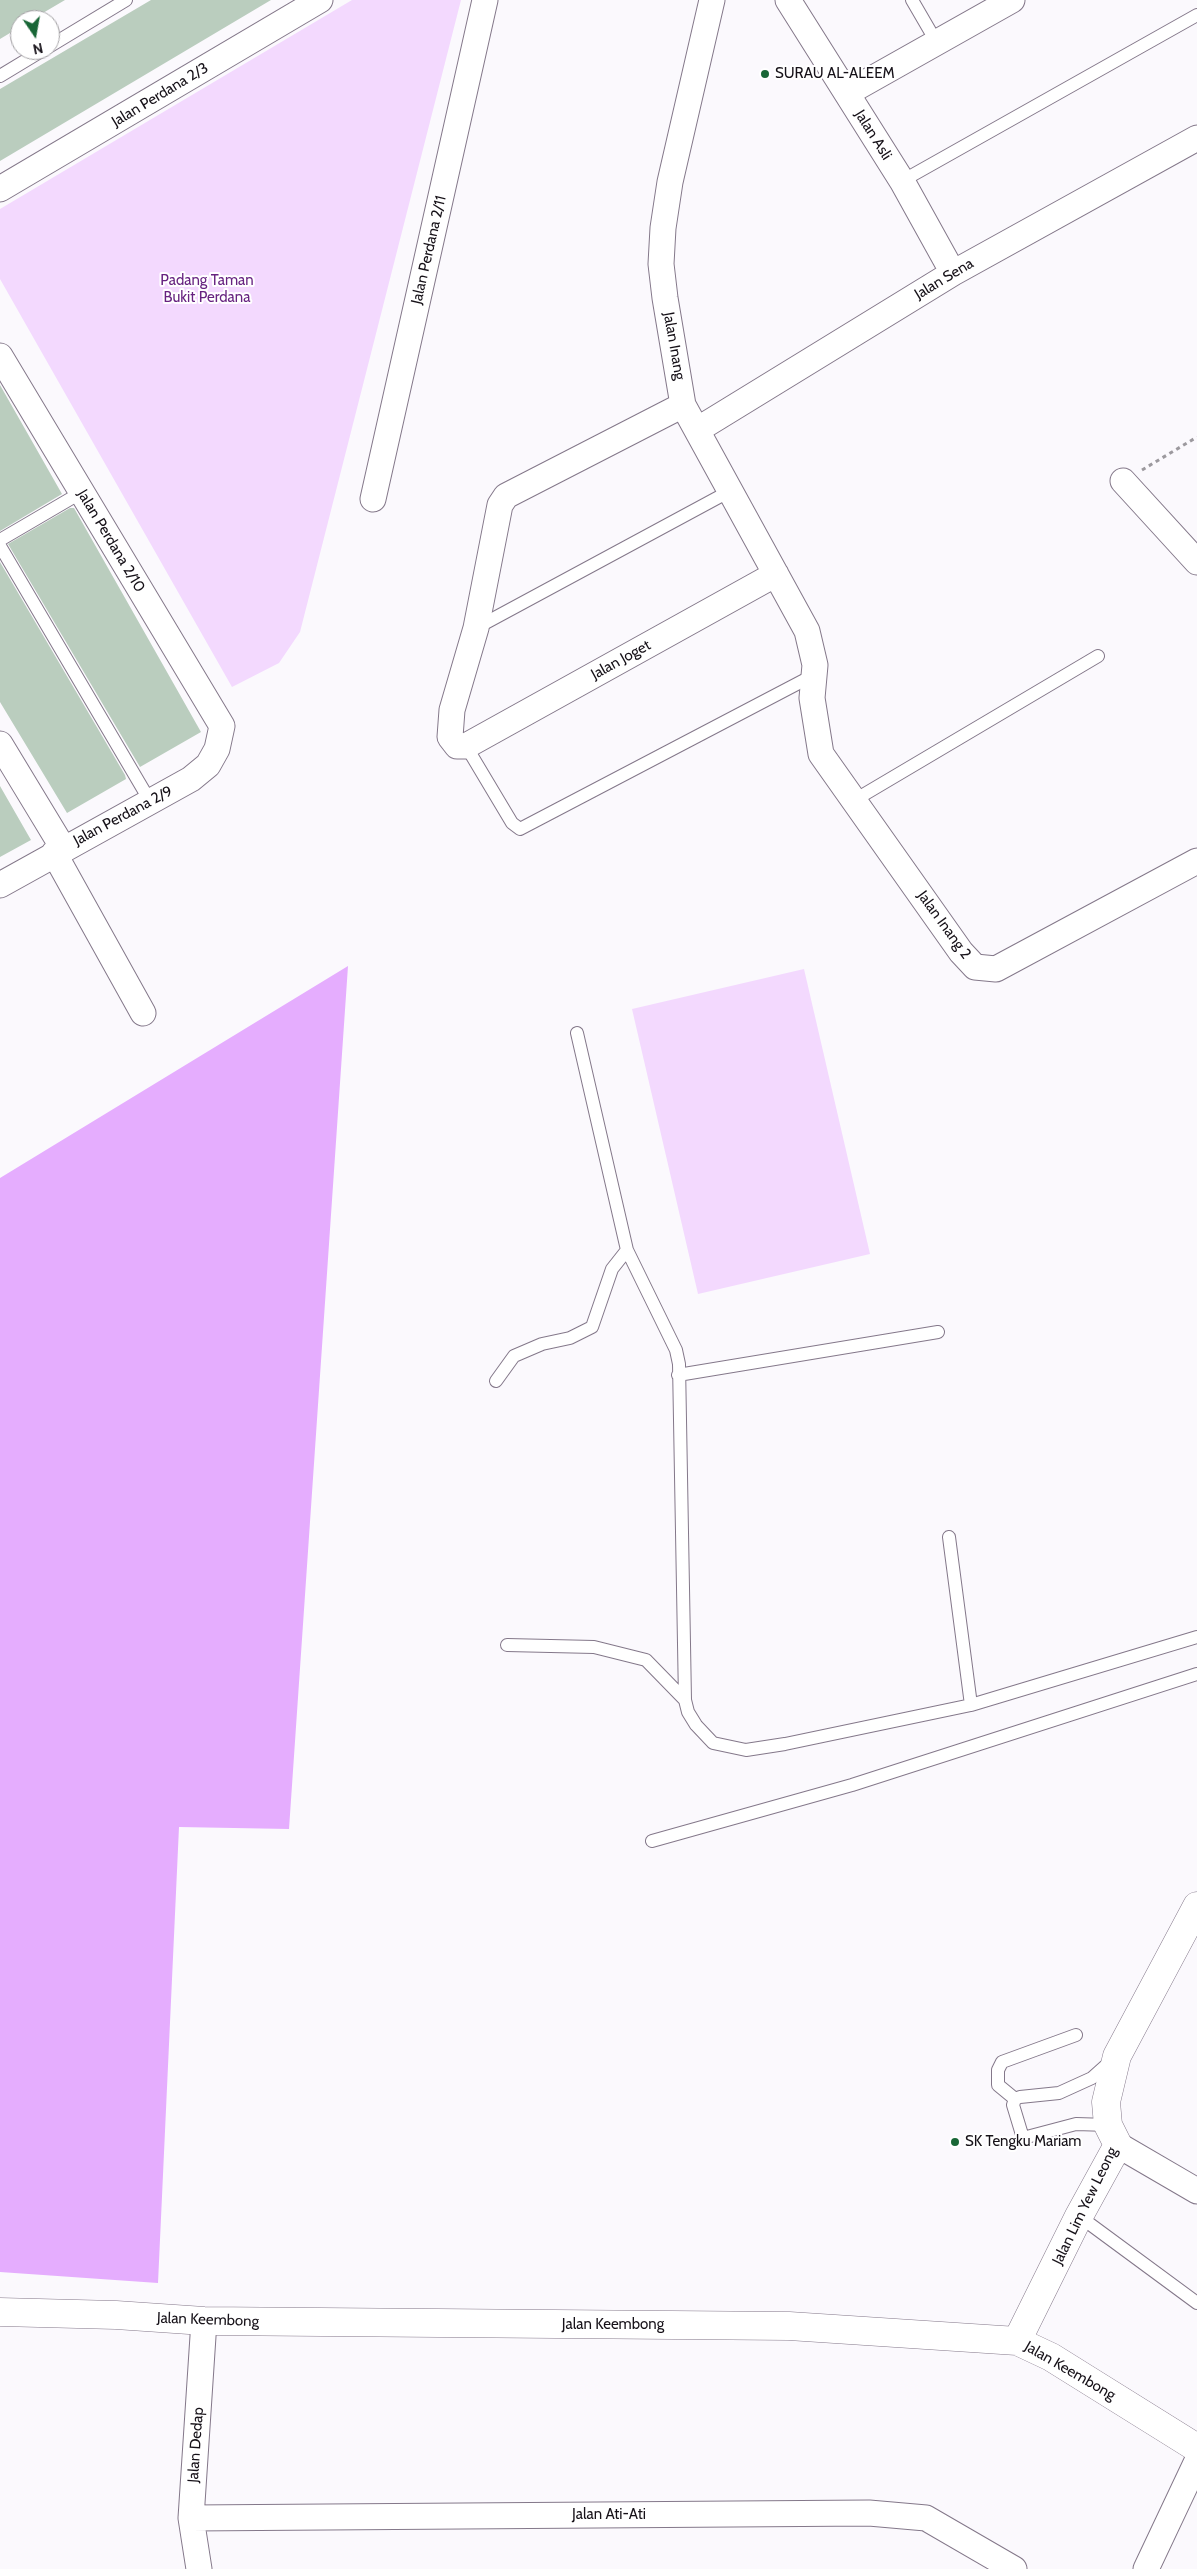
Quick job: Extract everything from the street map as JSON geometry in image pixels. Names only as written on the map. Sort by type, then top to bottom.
[{"type":"street","name":"Jalan Perdana 2/3","points":[[0,189],[320,0]]},
{"type":"street","name":"Jalan Perdana 2/11","points":[[373,499],[485,0]]},
{"type":"street","name":"Jalan Inang","points":[[712,0],[670,182],[663,228],[661,264],[683,404],[807,631],[815,670]]},
{"type":"street","name":"Jalan Asli","points":[[788,0],[902,181],[953,273]]},
{"type":"street","points":[[848,94],[1012,0]]},
{"type":"street","name":"Jalan Sena","points":[[697,430],[953,273],[1197,138]]},
{"type":"street","name":"Jalan Perdana 2/10","points":[[0,356],[222,726]]},
{"type":"street","points":[[466,746],[457,746],[450,737],[452,710],[476,628],[500,504],[506,496],[683,404]]},
{"type":"street","points":[[1123,481],[1197,562]]},
{"type":"street","name":"Jalan Joget","points":[[466,746],[776,574]]},
{"type":"street","name":"Jalan Inang 2","points":[[815,670],[812,698],[821,754],[961,952],[975,967],[996,968],[1197,861]]},
{"type":"street","name":"Jalan Perdana 2/9","points":[[0,885],[191,779],[208,765],[217,749],[222,726]]},
{"type":"street","points":[[0,744],[59,851],[143,1014]]},
{"type":"street","name":"Jalan Lim Yew Leong","points":[[1017,2341],[1079,2216],[1113,2135],[1106,2102],[1117,2056],[1193,1921]]},
{"type":"street","points":[[1113,2135],[1197,2191]]},
{"type":"street","name":"Jalan Keembong","points":[[0,2312],[116,2315],[204,2321],[789,2326],[1017,2341],[1051,2357],[1197,2448]]},
{"type":"street","name":"Jalan Dedap","points":[[199,2569],[191,2518],[204,2321]]},
{"type":"street","points":[[1146,2569],[1197,2460]]},
{"type":"street","name":"Jalan Ati-Ati","points":[[191,2518],[869,2513],[926,2518],[1014,2569]]},
{"type":"lane","points":[[60,40],[126,0]]},
{"type":"lane","points":[[912,0],[937,43]]},
{"type":"lane","points":[[902,181],[1197,15]]},
{"type":"lane","points":[[0,76],[26,60]]},
{"type":"lane","points":[[476,628],[730,491]]},
{"type":"lane","points":[[0,540],[82,492]]},
{"type":"lane","points":[[0,546],[150,802]]},
{"type":"lane","points":[[853,801],[1098,656]]},
{"type":"lane","points":[[466,746],[512,823],[520,829],[815,670]]},
{"type":"lane","points":[[577,1032],[627,1250],[676,1350],[685,1700],[688,1712],[696,1725],[713,1743],[746,1750],[794,1742],[971,1705],[1197,1637]]},
{"type":"lane","points":[[496,1381],[514,1356],[542,1344],[570,1338],[592,1327],[612,1269],[627,1250]]},
{"type":"lane","points":[[678,1375],[938,1332]]},
{"type":"lane","points":[[949,1538],[971,1705]]},
{"type":"lane","points":[[507,1645],[594,1647],[646,1660],[685,1700]]},
{"type":"lane","points":[[652,1840],[852,1786],[1197,1674]]},
{"type":"lane","points":[[1015,2100],[998,2085],[998,2070],[1002,2062],[1076,2035]]},
{"type":"lane","points":[[1113,2135],[1076,2124],[1023,2138],[1013,2105],[1015,2100],[1020,2097],[1059,2093],[1092,2078],[1117,2056]]},
{"type":"lane","points":[[1079,2216],[1197,2303]]},
{"type":"path","points":[[1123,481],[1197,437]]},
{"type":"green space","name":"Padang Taman Bukit Perdana","points":[[352,0],[461,0],[300,632],[279,663],[232,687],[0,279],[0,209]]},
{"type":"green space","points":[[804,969],[870,1254],[698,1294],[632,1009]]},
{"type":"shaded area","points":[[348,966],[289,1829],[179,1827],[158,2283],[0,2272],[0,1178]]},
{"type":"building","points":[[0,0],[65,0],[48,10],[10,10],[10,33],[0,39]]},
{"type":"building","points":[[151,0],[271,0],[0,161],[0,89],[49,60],[60,60],[60,54]]},
{"type":"building","points":[[0,385],[62,494],[0,531]]},
{"type":"building","points":[[70,508],[74,508],[201,732],[140,767],[8,544]]},
{"type":"building","points":[[0,562],[125,775],[126,779],[67,813],[0,702]]},
{"type":"building","points":[[0,786],[31,840],[0,857]]},
{"type":"place","name":"SURAU AL-ALEEM","points":[[765,74]]},
{"type":"place","name":"SK Tengku Mariam","points":[[955,2142]]}]
